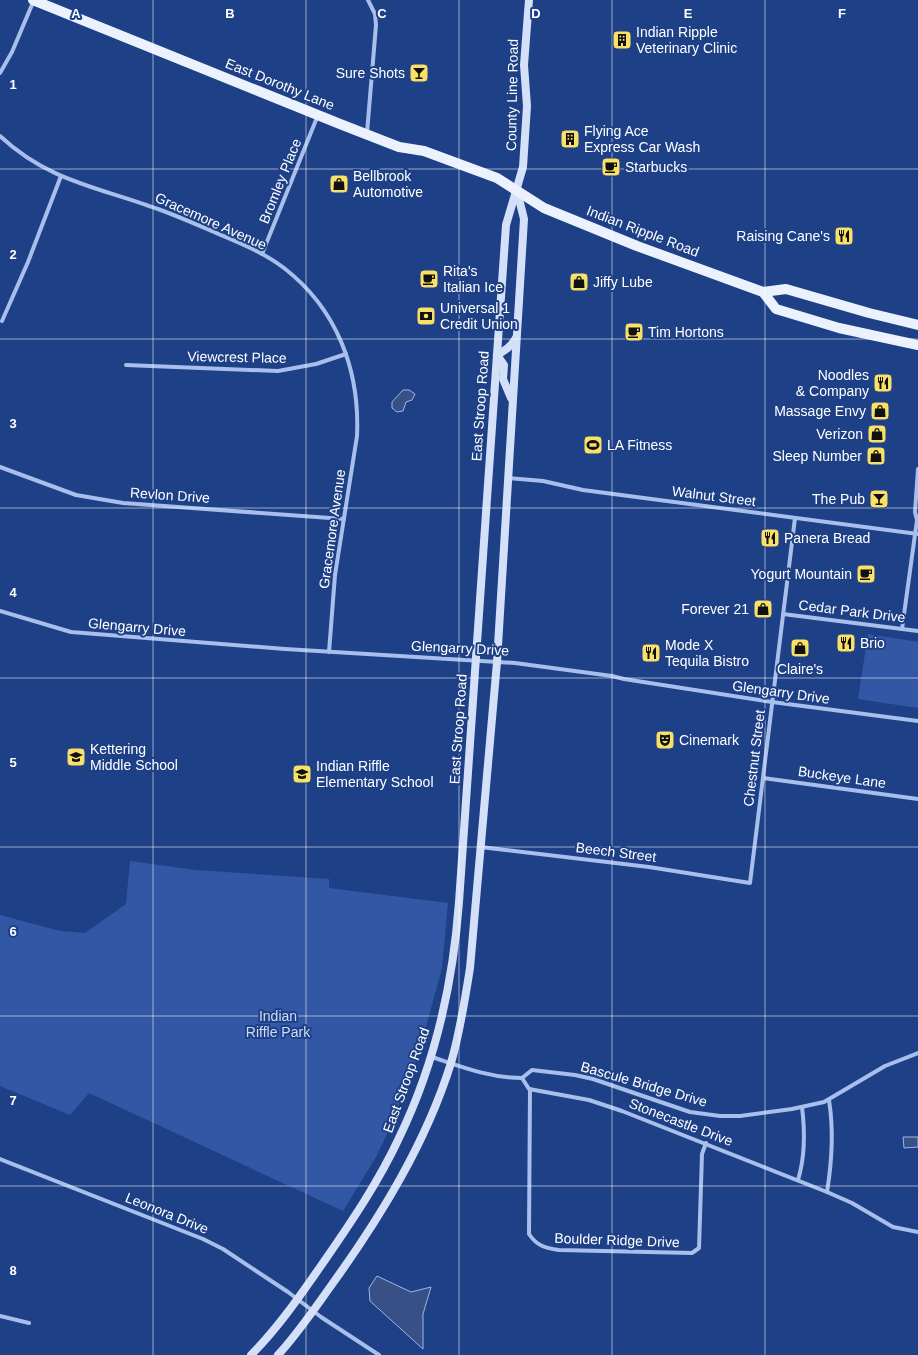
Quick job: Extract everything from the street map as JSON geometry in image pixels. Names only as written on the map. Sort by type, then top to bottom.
[{"type":"main road","name":"East Dorothy Lane","points":[[33,0],[399,147],[424,151],[497,178],[517,191]]},
{"type":"main road","name":"County Line Road","points":[[517,191],[523,167],[527,106],[524,65],[529,0]]},
{"type":"main road","name":"Indian Ripple Road","points":[[517,191],[551,211],[637,246],[763,292],[786,289],[869,313],[918,325]]},
{"type":"main road","points":[[278,1355],[313,1312],[368,1232],[406,1169],[426,1126],[450,1063],[462,1017],[470,968],[496,662],[524,219],[517,191]]},
{"type":"main road","name":"East Stroop Road","points":[[251,1355],[264,1342],[297,1300],[350,1223],[384,1167],[410,1114],[432,1057],[446,1001],[457,937],[506,225],[517,191]]},
{"type":"main road","points":[[763,292],[776,310],[839,328],[918,345]]},
{"type":"main road","points":[[512,401],[503,379],[504,365],[496,355],[507,350],[513,344],[516,337]]},
{"type":"street","points":[[0,73],[12,52],[33,0]]},
{"type":"street","points":[[367,134],[376,25],[375,14],[368,0]]},
{"type":"street","name":"Bromley Place","points":[[262,254],[318,115]]},
{"type":"street","name":"Gracemore Avenue","points":[[0,136],[24,156],[60,176],[177,216],[262,254],[283,267],[314,296],[336,330],[354,376],[358,418],[357,436],[335,576],[329,652]]},
{"type":"street","points":[[2,321],[28,262],[60,176]]},
{"type":"street","name":"Viewcrest Place","points":[[126,365],[278,371],[316,364],[346,354]]},
{"type":"street","name":"Revlon Drive","points":[[0,467],[76,494],[116,502],[344,519]]},
{"type":"street","points":[[902,629],[917,534],[917,519],[915,512],[918,469]]},
{"type":"street","name":"Walnut Street","points":[[508,478],[543,481],[583,490],[917,534]]},
{"type":"street","name":"Chestnut Street","points":[[750,883],[795,518]]},
{"type":"street","name":"Glengarry Drive","points":[[0,611],[71,632],[329,652],[496,662],[559,668],[772,702],[918,721]]},
{"type":"street","name":"Cedar Park Drive","points":[[783,614],[918,631]]},
{"type":"street","name":"Buckeye Lane","points":[[762,778],[918,799]]},
{"type":"street","name":"Beech Street","points":[[480,847],[649,867],[750,883]]},
{"type":"street","name":"Bascule Bridge Drive","points":[[522,1078],[532,1070],[577,1075],[690,1112],[740,1116],[802,1107],[829,1100],[885,1066],[918,1053]]},
{"type":"street","points":[[432,1057],[488,1075],[505,1078],[522,1078],[530,1090]]},
{"type":"street","name":"Stonecastle Drive","points":[[530,1090],[589,1100],[639,1117],[827,1192],[852,1203],[893,1228],[918,1232]]},
{"type":"street","name":"Boulder Ridge Drive","points":[[530,1090],[529,1234],[537,1244],[546,1248],[559,1250],[692,1253],[699,1248],[702,1154],[706,1143]]},
{"type":"street","points":[[827,1192],[832,1158],[832,1118],[829,1100]]},
{"type":"street","points":[[798,1180],[803,1165],[802,1107]]},
{"type":"street","name":"Leonora Drive","points":[[0,1159],[202,1238],[223,1249],[288,1292],[313,1312],[379,1355]]},
{"type":"street","points":[[0,1316],[29,1323]]},
{"type":"green space","points":[[868,634],[918,642],[918,708],[858,699]]},
{"type":"green space","name":"Indian Riffle Park","points":[[130,861],[195,870],[329,879],[329,888],[448,903],[442,968],[418,1056],[390,1128],[376,1157],[343,1211],[89,1093],[70,1115],[0,1086],[0,915],[60,931],[85,933],[126,904]]},
{"type":"shaded area","points":[[403,390],[409,390],[415,394],[412,400],[406,402],[403,411],[397,412],[392,408],[392,402]]},
{"type":"shaded area","points":[[903,1137],[918,1137],[918,1147],[904,1148]]},
{"type":"shaded area","points":[[377,1276],[411,1292],[431,1287],[423,1314],[423,1349],[370,1301],[369,1288]]},
{"type":"place","name":"Indian Ripple Veterinary Clinic","points":[[622,40]]},
{"type":"place","name":"Sure Shots","points":[[419,73]]},
{"type":"place","name":"Flying Ace Express Car Wash","points":[[570,139]]},
{"type":"place","name":"Starbucks","points":[[611,167]]},
{"type":"place","name":"Bellbrook Automotive","points":[[339,184]]},
{"type":"place","name":"Raising Cane's","points":[[844,236]]},
{"type":"place","name":"Rita's Italian Ice","points":[[429,279]]},
{"type":"place","name":"Jiffy Lube","points":[[579,282]]},
{"type":"place","name":"Universal 1 Credit Union","points":[[426,316]]},
{"type":"place","name":"Tim Hortons","points":[[634,332]]},
{"type":"place","name":"Noodles & Company","points":[[883,383]]},
{"type":"place","name":"Massage Envy","points":[[880,411]]},
{"type":"place","name":"Verizon","points":[[877,434]]},
{"type":"place","name":"LA Fitness","points":[[593,445]]},
{"type":"place","name":"Sleep Number","points":[[876,456]]},
{"type":"place","name":"The Pub","points":[[879,499]]},
{"type":"place","name":"Panera Bread","points":[[770,538]]},
{"type":"place","name":"Yogurt Mountain","points":[[866,574]]},
{"type":"place","name":"Forever 21","points":[[763,609]]},
{"type":"place","name":"Brio","points":[[846,643]]},
{"type":"place","name":"Claire's","points":[[800,648]]},
{"type":"place","name":"Mode X Tequila Bistro","points":[[651,653]]},
{"type":"place","name":"Cinemark","points":[[665,740]]},
{"type":"place","name":"Kettering Middle School","points":[[76,757]]},
{"type":"place","name":"Indian Riffle Elementary School","points":[[302,774]]}]
